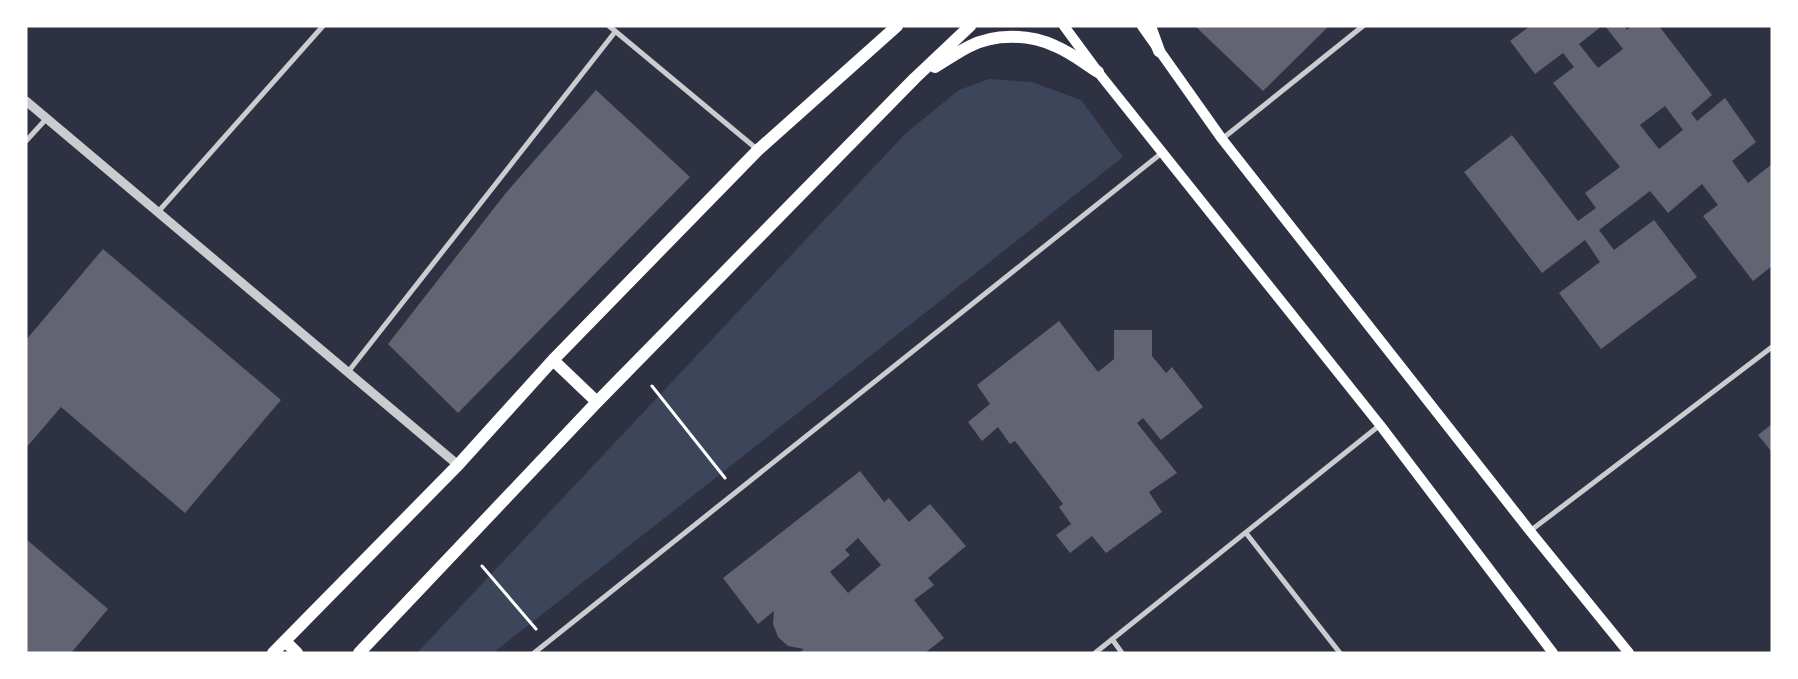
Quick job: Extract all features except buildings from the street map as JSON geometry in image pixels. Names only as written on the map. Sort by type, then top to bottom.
[{"type":"main road","points":[[359,653],[597,402],[915,78],[970,26]]},
{"type":"main road","points":[[1064,26],[1098,72],[1380,425],[1553,653]]},
{"type":"main road","points":[[1142,26],[1222,139],[1629,653]]},
{"type":"main road","points":[[1150,26],[1159,51]]},
{"type":"main road","points":[[273,653],[458,465],[553,360],[758,150],[895,27]]},
{"type":"main road","points":[[915,78],[969,46],[990,38],[1013,37],[1033,39],[1056,46],[1098,72]]},
{"type":"main road","points":[[553,360],[597,402]]},
{"type":"main road","points":[[286,641],[297,653]]},
{"type":"street","points":[[158,212],[323,26]]},
{"type":"street","points":[[609,26],[758,150]]},
{"type":"street","points":[[1222,139],[1363,26]]},
{"type":"street","points":[[348,372],[615,32]]},
{"type":"street","points":[[26,101],[458,465]]},
{"type":"street","points":[[26,141],[47,118]]},
{"type":"street","points":[[534,653],[1163,152]]},
{"type":"street","points":[[1530,530],[1772,347]]},
{"type":"street","points":[[1095,653],[1380,425]]},
{"type":"street","points":[[1246,533],[1340,653]]},
{"type":"street","points":[[1112,639],[1122,653]]},
{"type":"path","points":[[652,386],[736,492]]},
{"type":"path","points":[[482,566],[547,642]]},
{"type":"shaded area","points":[[989,79],[1032,82],[1081,100],[1123,157],[493,653],[417,653],[906,133],[959,90]]}]
